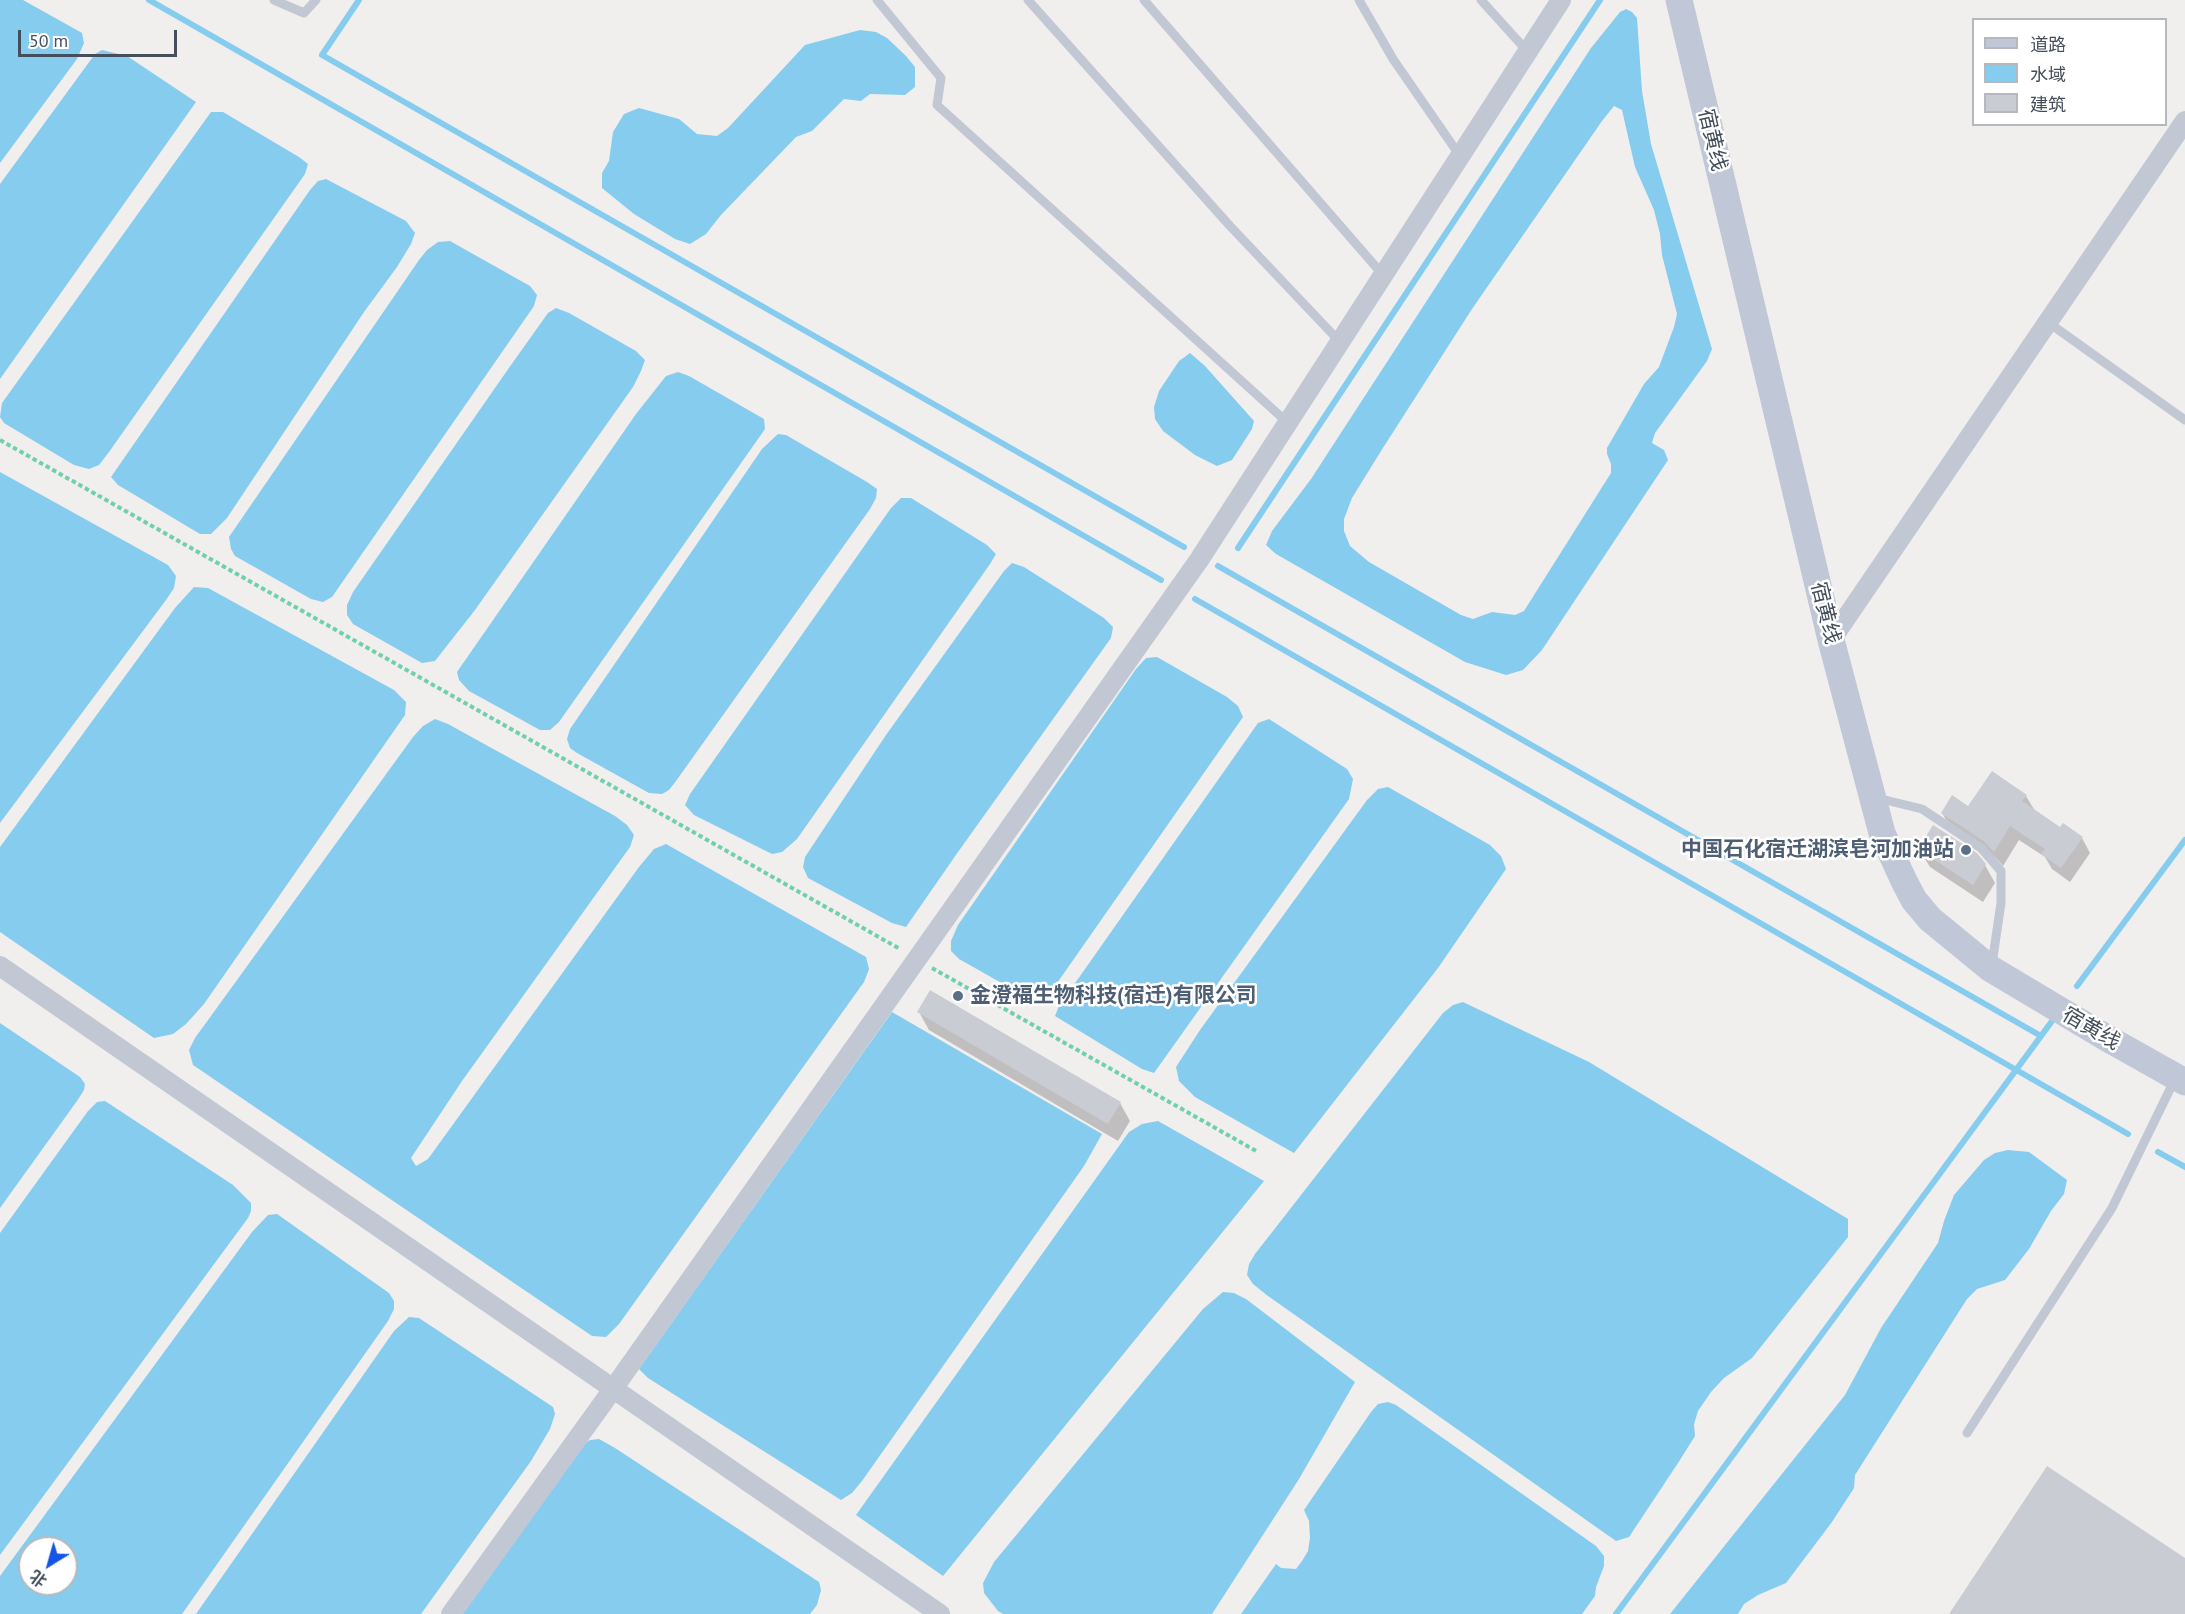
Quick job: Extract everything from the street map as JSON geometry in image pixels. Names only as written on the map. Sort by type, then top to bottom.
[{"type":"main road","name":"宿黄线","points":[[1679,0],[1831,640],[1882,833],[1914,900],[1938,926],[1991,969],[2180,1079]]},
{"type":"street","points":[[451,1614],[613,1389],[1199,560],[1561,0]]},
{"type":"street","points":[[1831,640],[2185,121]]},
{"type":"street","points":[[0,966],[940,1614]]},
{"type":"lane","points":[[274,0],[304,13],[316,0]]},
{"type":"lane","points":[[877,0],[941,78],[937,105],[1288,423]]},
{"type":"lane","points":[[1028,0],[1222,217],[1340,342]]},
{"type":"lane","points":[[1144,0],[1383,275]]},
{"type":"lane","points":[[1359,0],[1393,59],[1460,156]]},
{"type":"lane","points":[[1482,0],[1528,52]]},
{"type":"lane","points":[[2049,323],[2185,420]]},
{"type":"lane","points":[[1873,797],[1922,809],[1981,848],[2001,871],[2001,903],[1991,969]]},
{"type":"lane","points":[[1967,1433],[2112,1208],[2180,1079]]},
{"type":"path","points":[[0,440],[1258,1152]]},
{"type":"water","points":[[0,0],[23,0],[82,33],[84,43],[77,59],[0,163]]},
{"type":"water","points":[[1626,9],[1637,18],[1642,91],[1651,144],[1712,349],[1707,361],[1655,433],[1652,443],[1664,450],[1668,460],[1542,650],[1523,670],[1506,675],[1465,662],[1276,554],[1266,545],[1272,531],[1311,479],[1591,48],[1620,12]],"holes":[[[1614,106],[1622,110],[1635,167],[1654,210],[1660,234],[1662,255],[1677,314],[1674,327],[1659,367],[1644,384],[1607,448],[1611,473],[1524,611],[1515,615],[1492,612],[1473,619],[1461,615],[1369,562],[1350,546],[1344,531],[1344,519],[1352,498],[1472,309],[1602,121]]]},
{"type":"water","points":[[860,30],[876,32],[887,38],[906,56],[915,67],[915,87],[905,95],[870,94],[861,101],[844,99],[812,131],[796,137],[721,215],[706,234],[690,244],[675,239],[634,214],[602,188],[602,173],[609,161],[613,132],[624,114],[639,108],[679,119],[697,134],[717,136],[728,128],[805,45]]},
{"type":"water","points":[[102,50],[127,56],[196,102],[0,379],[0,184],[95,54]]},
{"type":"water","points":[[211,112],[223,112],[299,157],[308,164],[305,174],[99,465],[89,469],[74,465],[4,423],[0,417],[2,403]]},
{"type":"water","points":[[326,179],[406,221],[415,233],[397,267],[364,312],[227,518],[211,534],[200,534],[118,485],[111,477],[310,190],[318,181]]},
{"type":"water","points":[[450,241],[530,286],[537,295],[534,306],[332,597],[323,602],[311,599],[235,556],[229,537],[419,260],[438,242]]},
{"type":"water","points":[[556,308],[636,351],[645,360],[641,371],[633,387],[475,610],[435,661],[422,663],[353,624],[347,615],[347,605],[353,592],[511,365],[548,313]]},
{"type":"water","points":[[1190,353],[1205,366],[1254,421],[1252,429],[1232,460],[1217,466],[1195,455],[1163,431],[1155,419],[1154,407],[1159,391],[1179,361]]},
{"type":"water","points":[[678,372],[764,419],[765,429],[559,722],[550,730],[540,730],[469,691],[459,680],[457,672],[636,414],[666,376]]},
{"type":"water","points":[[778,434],[786,435],[867,482],[877,489],[876,498],[676,781],[669,790],[662,794],[649,793],[570,748],[567,739],[570,729],[762,449]]},
{"type":"water","points":[[0,472],[168,565],[176,576],[174,588],[166,600],[0,823]]},
{"type":"water","points":[[901,498],[911,498],[987,545],[996,554],[797,839],[782,852],[772,854],[694,815],[685,805],[690,794],[891,508]]},
{"type":"water","points":[[1012,563],[1024,567],[1104,618],[1113,627],[1111,638],[906,927],[892,923],[808,878],[803,867],[805,857],[886,735]]},
{"type":"water","points":[[194,587],[208,588],[394,690],[406,702],[405,715],[204,1004],[186,1024],[173,1034],[154,1038],[0,932],[0,847],[175,608]]},
{"type":"water","points":[[1157,657],[1227,697],[1238,706],[1243,717],[1055,986],[1037,1003],[959,959],[951,951],[951,941],[958,925],[1136,669],[1146,658]]},
{"type":"water","points":[[435,719],[615,816],[627,825],[634,835],[630,847],[462,1081],[411,1158],[416,1166],[428,1159],[654,849],[666,844],[866,957],[869,969],[864,982],[619,1324],[606,1337],[592,1336],[193,1065],[189,1050],[195,1038],[413,737],[423,726]]},
{"type":"water","points":[[1269,719],[1347,769],[1353,779],[1349,799],[1154,1073],[1142,1069],[1055,1016],[1059,1006],[1258,723]]},
{"type":"water","points":[[1388,787],[1490,845],[1501,856],[1506,869],[1438,968],[1294,1153],[1195,1097],[1179,1081],[1176,1067],[1200,1030],[1367,800],[1378,789]]},
{"type":"water","points":[[1463,1002],[1589,1062],[1848,1219],[1848,1237],[1752,1358],[1724,1378],[1711,1392],[1698,1411],[1694,1424],[1695,1436],[1678,1463],[1629,1537],[1616,1541],[1268,1296],[1253,1284],[1247,1275],[1249,1264],[1255,1254],[1443,1013],[1453,1005]]},
{"type":"water","points":[[892,1012],[1102,1134],[1084,1166],[862,1481],[852,1493],[841,1500],[648,1378],[639,1369]]},
{"type":"water","points":[[0,1023],[80,1077],[85,1084],[77,1101],[0,1208]]},
{"type":"water","points":[[105,1101],[233,1185],[251,1203],[251,1211],[0,1555],[0,1233],[88,1111],[97,1102]]},
{"type":"water","points":[[1158,1121],[1264,1181],[943,1576],[856,1515],[1129,1132],[1142,1124]]},
{"type":"water","points":[[2008,1150],[2029,1152],[2067,1180],[2064,1194],[2051,1211],[2029,1249],[2005,1280],[1977,1289],[1967,1299],[1855,1475],[1854,1488],[1832,1522],[1786,1583],[1744,1604],[1738,1614],[1670,1614],[1845,1395],[1881,1328],[1938,1243],[1954,1195],[1984,1160],[1995,1153]]},
{"type":"water","points":[[277,1214],[389,1293],[394,1301],[394,1309],[388,1321],[182,1614],[0,1614],[0,1576],[18,1551],[18,1596],[78,1596],[78,1536],[29,1536],[252,1232],[268,1215]]},
{"type":"water","points":[[1223,1292],[1234,1293],[1246,1299],[1355,1382],[1299,1479],[1212,1614],[1003,1614],[998,1611],[984,1593],[983,1583],[994,1562],[1203,1309]]},
{"type":"water","points":[[409,1317],[419,1318],[553,1407],[555,1414],[550,1429],[531,1461],[421,1614],[196,1614],[394,1331]]},
{"type":"water","points":[[1388,1402],[1396,1405],[1596,1546],[1604,1556],[1604,1566],[1595,1596],[1582,1614],[1241,1614],[1276,1564],[1281,1568],[1296,1569],[1302,1561],[1308,1551],[1310,1538],[1309,1521],[1304,1510],[1371,1412],[1378,1404]]},
{"type":"water","points":[[599,1439],[819,1582],[821,1590],[817,1605],[810,1614],[461,1614],[581,1446],[590,1440]]},
{"type":"building","points":[[1992,771],[2027,795],[2022,801],[2060,827],[2063,823],[2083,837],[2061,868],[2041,854],[2045,849],[2010,826],[1994,852],[1985,842],[1941,813],[1952,795],[1968,806]]},
{"type":"building","points":[[1933,825],[1977,853],[1986,864],[1973,885],[1918,849]]},
{"type":"building","points":[[930,990],[1121,1102],[1108,1124],[917,1012]]},
{"type":"building","points":[[2047,1466],[2185,1558],[2185,1614],[1949,1614]]},
{"type":"waterway","points":[[149,0],[1161,580]]},
{"type":"waterway","points":[[359,0],[322,55],[1184,547]]},
{"type":"waterway","points":[[1238,548],[1600,0]]},
{"type":"waterway","points":[[1218,566],[2041,1036]]},
{"type":"waterway","points":[[1195,599],[2128,1134]]},
{"type":"waterway","points":[[2077,986],[2185,840]]},
{"type":"waterway","points":[[1616,1614],[2055,1017]]},
{"type":"waterway","points":[[2158,1152],[2185,1167]]},
{"type":"place","name":"中国石化宿迁湖滨皂河加油站","points":[[1966,850]]},
{"type":"place","name":"金澄福生物科技(宿迁)有限公司","points":[[958,996]]}]
